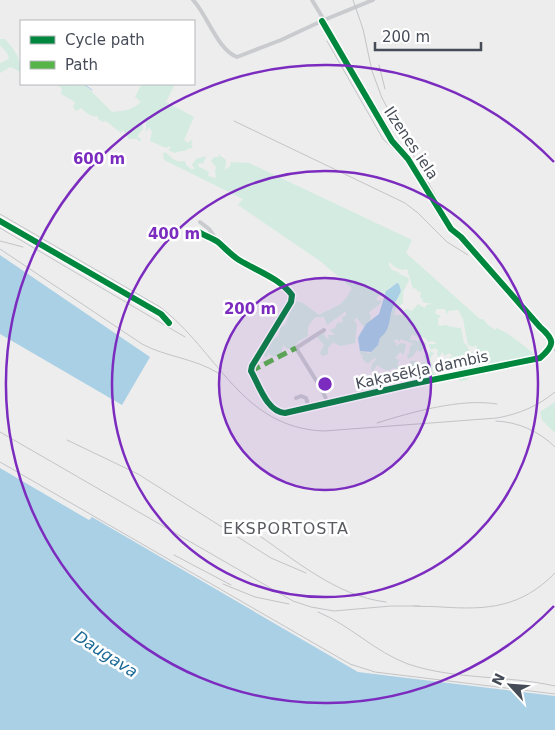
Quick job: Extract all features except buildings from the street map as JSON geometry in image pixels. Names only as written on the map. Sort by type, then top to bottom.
[{"type":"street","points":[[193,0],[202,10],[215,37],[231,54],[237,57],[373,0]]},
{"type":"street","name":"Ilzenes iela","points":[[312,0],[392,141],[408,159],[451,229],[461,237],[552,337]]},
{"type":"street","points":[[0,221],[161,314],[169,322]]},
{"type":"street","points":[[200,222],[209,229],[218,242]]},
{"type":"street","points":[[197,232],[218,242]]},
{"type":"street","name":"Kaķasēkļa dambis","points":[[218,242],[227,252],[277,282],[292,295],[291,302],[252,366],[252,371],[275,411],[285,413],[435,379],[540,358],[552,347],[554,342],[552,337]]},
{"type":"street","points":[[324,330],[296,348],[328,403]]},
{"type":"street","points":[[296,398],[301,396],[306,398],[309,408]]},
{"type":"green space","points":[[0,39],[5,39],[14,50],[20,62],[20,72],[10,67],[0,73],[0,63],[9,59],[7,53],[0,45]]},
{"type":"green space","points":[[57,85],[85,85],[112,112],[128,110],[141,102],[135,97],[143,85],[174,85],[166,102],[194,117],[184,140],[188,143],[191,140],[193,147],[175,153],[168,150],[171,148],[169,146],[166,148],[150,141],[152,132],[149,127],[146,132],[146,120],[142,122],[143,129],[138,135],[138,138],[141,138],[140,142],[137,139],[129,139],[123,130],[121,133],[106,121],[103,122],[98,119],[98,116],[91,115],[81,108],[76,111],[73,107],[75,102],[61,94],[62,88]]},
{"type":"green space","points":[[165,152],[176,161],[185,161],[186,165],[191,169],[195,169],[192,165],[196,159],[206,156],[203,164],[199,163],[198,166],[209,172],[208,176],[216,178],[215,170],[217,168],[211,161],[214,157],[219,157],[218,154],[226,160],[225,170],[230,166],[231,162],[249,163],[412,240],[406,253],[480,319],[483,319],[495,330],[497,328],[508,334],[536,356],[486,366],[484,363],[481,367],[468,370],[470,376],[467,380],[460,381],[457,377],[462,371],[458,370],[457,358],[454,362],[449,358],[453,356],[449,353],[445,356],[442,352],[439,358],[438,350],[435,348],[431,350],[429,346],[429,344],[437,344],[412,334],[410,340],[418,342],[419,339],[426,343],[426,348],[423,348],[420,352],[417,350],[408,359],[407,354],[409,354],[410,346],[413,344],[401,339],[399,342],[397,339],[393,341],[396,343],[396,346],[401,343],[406,344],[404,355],[400,352],[395,358],[399,360],[397,365],[401,365],[402,370],[394,368],[387,370],[377,365],[371,371],[372,364],[377,358],[366,363],[362,358],[364,354],[362,356],[359,351],[370,353],[378,345],[401,291],[399,284],[388,289],[385,295],[378,296],[376,300],[382,301],[369,313],[371,316],[370,321],[364,327],[357,318],[354,320],[357,324],[355,343],[340,346],[333,342],[328,348],[328,354],[322,356],[320,353],[324,345],[317,337],[324,333],[325,337],[329,340],[328,335],[335,335],[330,330],[335,328],[337,323],[343,322],[342,317],[346,316],[346,311],[327,325],[324,317],[316,317],[309,325],[308,336],[299,341],[294,347],[288,349],[283,345],[282,352],[275,357],[270,355],[269,352],[267,357],[263,356],[262,354],[265,350],[268,350],[272,339],[278,337],[281,327],[286,324],[288,314],[295,301],[303,303],[319,315],[342,303],[352,288],[320,261],[238,205],[243,199],[164,160],[163,154]],"holes":[[[389,262],[400,269],[407,269],[413,289],[416,288],[417,291],[421,292],[422,302],[433,304],[426,305],[425,308],[418,304],[412,311],[403,310],[404,316],[394,315],[396,308],[403,303],[403,292],[409,280],[407,277],[392,270]],[[436,309],[445,309],[447,315],[448,311],[458,309],[463,319],[468,345],[474,347],[476,345],[477,348],[475,350],[479,354],[470,352],[464,343],[461,328],[438,325],[438,318],[441,317],[435,314]]]},
{"type":"green space","points":[[430,351],[434,353],[429,360],[432,363],[433,372],[437,375],[436,377],[416,382],[410,361],[416,361],[424,370],[426,367],[422,366],[421,363],[426,362],[424,355],[429,354]]},
{"type":"green space","points":[[555,402],[555,433],[542,420],[540,412]]},
{"type":"water","points":[[0,255],[150,357],[122,405],[0,334]]},
{"type":"water","points":[[397,283],[401,291],[392,310],[387,330],[380,338],[378,345],[371,352],[360,351],[358,338],[360,334],[366,324],[379,314],[386,291]]},
{"type":"water","name":"Daugava","points":[[0,468],[89,520],[92,517],[358,672],[555,696],[555,730],[0,730]]},
{"type":"waterway","points":[[85,85],[92,90]]},
{"type":"railway","points":[[353,0],[363,29],[372,71],[382,98],[456,233],[475,258],[548,340],[555,351]]},
{"type":"railway","points":[[327,41],[383,139],[421,174]]},
{"type":"railway","points":[[379,65],[385,89]]},
{"type":"railway","points":[[234,121],[405,203],[418,213],[447,242],[468,255]]},
{"type":"railway","points":[[0,214],[160,307],[180,325],[251,402],[272,417],[296,427],[324,431],[497,418],[528,409],[555,392]]},
{"type":"railway","points":[[0,228],[185,337]]},
{"type":"railway","points":[[0,241],[23,247]]},
{"type":"railway","points":[[0,249],[142,344],[199,364],[218,373]]},
{"type":"railway","points":[[377,423],[452,404],[497,404]]},
{"type":"railway","points":[[496,421],[528,428],[542,436],[555,447]]},
{"type":"railway","points":[[0,432],[293,601],[311,607],[334,611],[391,606],[420,606]]},
{"type":"railway","points":[[67,440],[138,474],[271,558],[306,573]]},
{"type":"railway","points":[[0,462],[350,664],[375,672],[555,694]]},
{"type":"railway","points":[[251,530],[299,564],[332,584],[349,592],[386,602]]},
{"type":"railway","points":[[174,555],[231,585]]},
{"type":"railway","points":[[414,606],[473,608],[502,604],[529,594],[555,573]]},
{"type":"railway","points":[[223,584],[255,597],[289,604]]},
{"type":"railway","points":[[318,612],[330,617],[385,653],[408,664],[444,673],[518,680],[555,686]]},
{"type":"marked path","points":[[251,371],[296,348]]},
{"type":"cycle path","points":[[197,231],[218,242],[239,260],[274,279],[292,295],[291,302],[252,366],[251,371],[268,403],[273,408],[285,413],[412,384],[540,358],[551,346],[551,339],[461,237],[451,229],[408,159],[392,141],[322,21]]},
{"type":"cycle path","points":[[0,221],[161,314],[169,323]]},
{"type":"district","name":"EKSPORTOSTA","points":[[286,528]]}]
